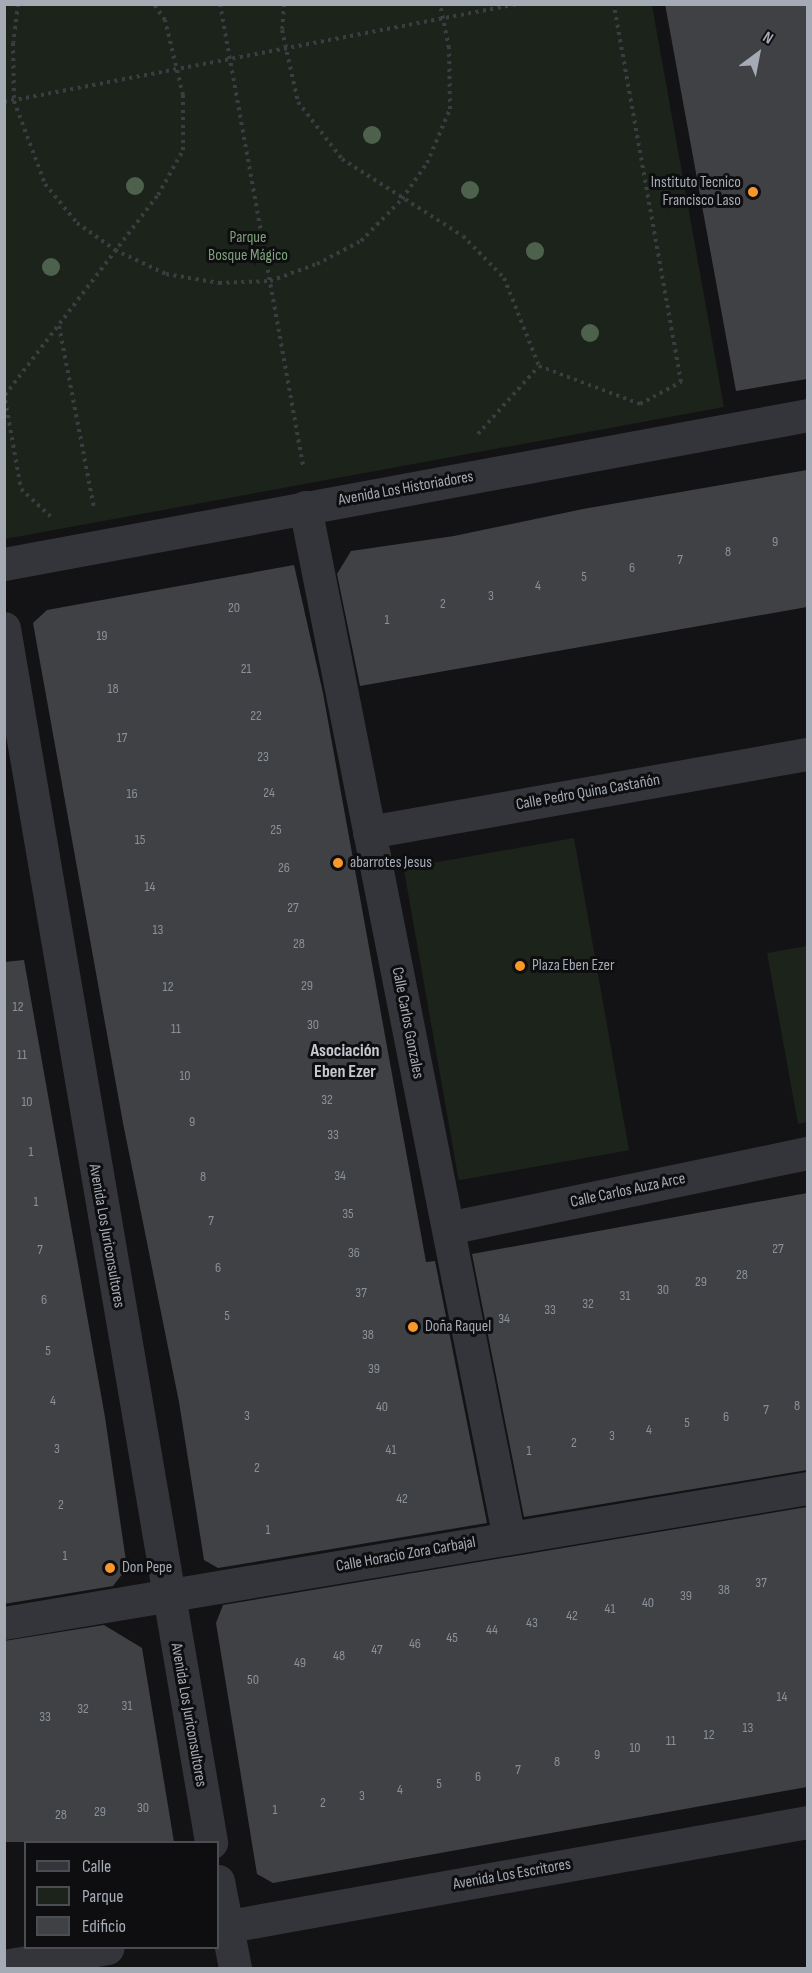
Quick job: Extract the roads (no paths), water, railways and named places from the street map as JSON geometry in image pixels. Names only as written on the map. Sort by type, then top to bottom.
[{"type":"street","name":"Avenida Los Historiadores","points":[[4,564],[807,415]]},
{"type":"street","name":"Calle Carlos Gonzales","points":[[305,507],[509,1538]]},
{"type":"street","name":"Avenida Los Juriconsultores","points":[[4,628],[166,1596],[211,1841]]},
{"type":"street","name":"Calle Pedro Quina Castañón","points":[[369,832],[807,754]]},
{"type":"street","name":"Calle Carlos Auza Arce","points":[[448,1228],[807,1153]]},
{"type":"street","name":"Calle Horacio Zora Carbajal","points":[[4,1623],[807,1488]]},
{"type":"street","name":"Avenida Los Escritores","points":[[221,1927],[807,1822]]},
{"type":"street","points":[[219,1896],[221,1927],[235,1968]]},
{"type":"street","points":[[4,1966],[96,1949]]},
{"type":"place","name":"Instituto Tecnico Francisco Laso","points":[[753,192]]},
{"type":"place","name":"abarrotes Jesus","points":[[338,863]]},
{"type":"place","name":"Plaza Eben Ezer","points":[[520,966]]},
{"type":"place","name":"Doña Raquel","points":[[413,1327]]},
{"type":"place","name":"Don Pepe","points":[[110,1568]]},
{"type":"district","name":"Asociación Eben Ezer","points":[[345,1062]]},
{"type":"park label","name":"Parque Bosque Mágico","points":[[248,247]]}]
